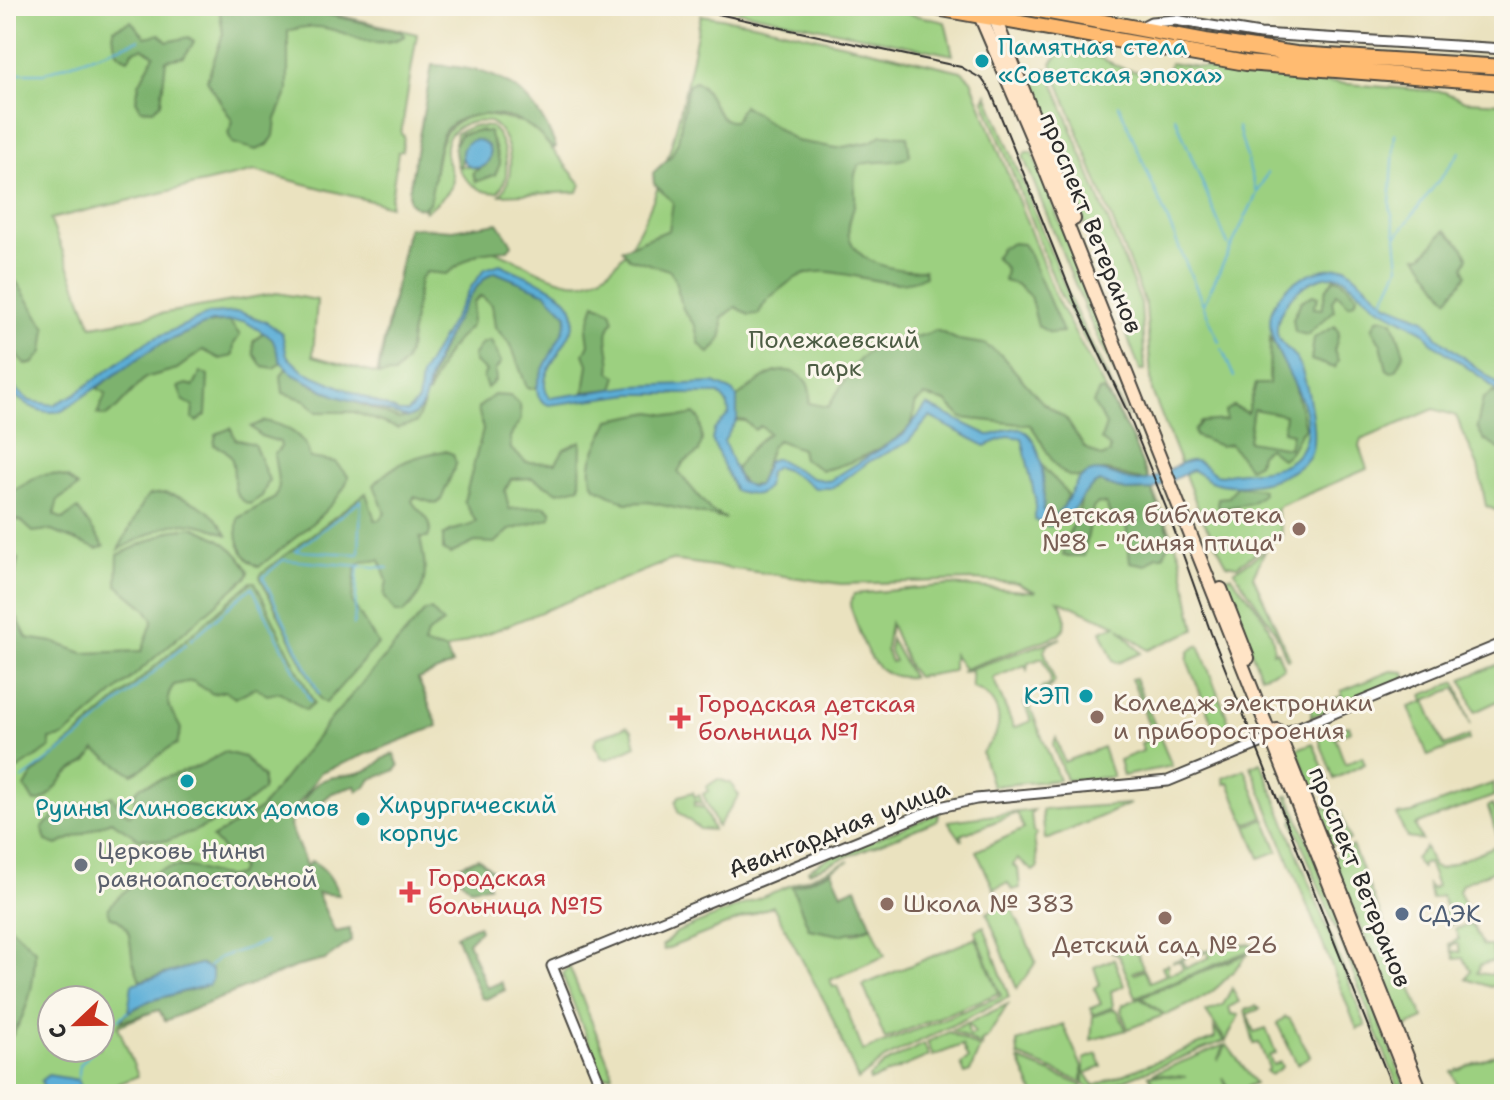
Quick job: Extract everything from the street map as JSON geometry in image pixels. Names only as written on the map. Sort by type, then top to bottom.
[{"type":"main road","points":[[925,6],[983,10],[997,21],[1270,66],[1504,83]]},
{"type":"main road","points":[[1017,6],[1296,54],[1504,67]]},
{"type":"main road","name":"проспект Ветеранов","points":[[983,10],[1165,457]]},
{"type":"main road","name":"проспект Ветеранов","points":[[997,21],[1181,500],[1422,1094]]},
{"type":"main road","name":"проспект Ветеранов","points":[[1276,737],[1413,1094]]},
{"type":"street","points":[[1137,29],[1151,22],[1175,20],[1260,34],[1504,49]]},
{"type":"street","name":"Авангардная улица","points":[[604,1094],[552,966],[940,807],[976,799],[1151,785],[1504,643]]},
{"type":"green space","name":"Полежаевский парк","points":[[6,6],[301,6],[417,34],[401,134],[404,136],[402,151],[398,152],[390,206],[255,171],[50,219],[92,326],[277,293],[317,300],[313,356],[377,374],[408,227],[497,252],[570,282],[599,276],[624,254],[645,218],[662,175],[676,129],[701,15],[753,23],[961,71],[971,80],[1057,300],[1132,439],[1180,555],[1195,630],[1148,650],[1119,628],[1141,653],[1118,663],[1113,660],[1101,631],[1116,625],[1058,600],[1066,618],[1059,635],[964,669],[953,654],[953,671],[917,677],[909,667],[890,623],[886,650],[891,662],[895,661],[889,650],[891,639],[912,677],[897,676],[876,665],[869,655],[850,606],[854,594],[951,585],[1036,592],[1017,583],[974,580],[841,584],[671,560],[446,650],[452,665],[418,679],[437,724],[320,770],[287,818],[335,937],[118,1026],[138,1076],[93,1094],[6,1094]]},
{"type":"green space","points":[[219,6],[290,6],[400,31],[405,36],[375,42],[321,27],[288,31],[288,91],[276,119],[274,136],[268,145],[256,150],[232,143],[228,133],[233,122],[207,80],[223,34]]},
{"type":"green space","points":[[713,6],[875,6],[945,22],[953,55]]},
{"type":"green space","points":[[131,21],[145,37],[160,34],[167,42],[189,37],[194,42],[184,57],[166,60],[161,103],[153,110],[141,109],[136,100],[139,84],[154,55],[142,48],[133,51],[128,59],[119,54],[114,43],[113,29]]},
{"type":"green space","points":[[1060,53],[1098,57],[1124,69],[1168,77],[1170,63],[1288,79],[1444,92],[1465,101],[1504,103],[1504,514],[1486,506],[1478,466],[1456,416],[1434,409],[1361,440],[1359,446],[1367,469],[1276,509],[1282,535],[1237,566],[1227,564],[1202,518],[1152,391],[1146,306],[1051,63]]},
{"type":"green space","points":[[432,65],[475,70],[509,84],[535,109],[556,147],[553,149],[526,124],[506,117],[481,115],[458,121],[448,127],[442,136],[429,203],[424,208],[415,207],[409,201],[409,191]]},
{"type":"green space","points":[[1042,69],[1048,69],[1141,304],[1145,370],[1140,370],[1031,81]]},
{"type":"green space","points":[[695,81],[722,117],[735,121],[743,105],[796,141],[837,148],[870,142],[882,135],[907,136],[910,156],[859,165],[854,178],[855,200],[848,232],[853,246],[870,260],[891,268],[924,270],[925,276],[909,282],[892,283],[838,273],[804,274],[771,296],[759,314],[749,315],[736,307],[722,318],[721,338],[709,354],[699,343],[695,326],[683,309],[669,270],[629,258],[622,249],[669,230],[673,202],[654,184],[653,173],[671,156],[678,141],[688,85]]},
{"type":"green space","points":[[987,94],[1072,304],[1127,418],[1059,292],[984,100]]},
{"type":"green space","points":[[480,114],[522,122],[538,132],[581,184],[578,192],[500,195],[509,178],[507,146],[503,136],[490,122],[471,122],[456,129],[447,141],[447,160],[453,182],[444,196],[425,212],[443,137],[456,123]]},
{"type":"green space","points":[[473,126],[491,127],[501,141],[506,169],[503,185],[498,192],[485,191],[473,185],[457,165],[478,168],[475,170],[500,164],[494,144],[482,130],[460,134],[454,145],[456,133]]},
{"type":"green space","points":[[474,131],[489,132],[500,164],[495,175],[476,182],[473,173],[486,165],[488,146],[462,158],[461,167],[457,165],[454,145],[460,135]]},
{"type":"green space","points":[[1026,152],[1032,152],[1138,421],[1090,321],[1023,156]]},
{"type":"green space","points":[[498,223],[512,244],[508,250],[479,254],[446,274],[426,272],[420,279],[405,362],[394,374],[378,375],[408,227],[452,230]]},
{"type":"green space","points":[[1445,230],[1464,248],[1468,257],[1464,266],[1467,275],[1448,299],[1417,256],[1423,256]]},
{"type":"green space","points":[[1013,243],[1023,244],[1028,251],[1063,332],[1050,333],[1038,326],[1030,296],[1016,284],[1004,281],[1006,269],[995,257],[1001,248]]},
{"type":"green space","points":[[495,272],[547,293],[567,315],[563,334],[537,388],[527,388],[511,345],[495,327],[492,305],[481,296],[474,302],[471,326],[449,351],[428,394],[435,365],[452,326],[474,290]]},
{"type":"green space","points":[[6,275],[16,281],[46,328],[43,352],[33,364],[25,364],[6,344]]},
{"type":"green space","points":[[1335,278],[1342,280],[1357,295],[1356,301],[1349,305],[1337,293],[1332,301],[1334,311],[1307,335],[1295,332],[1293,319],[1301,301],[1313,295],[1318,297],[1313,308],[1322,309],[1326,289]]},
{"type":"green space","points":[[595,303],[611,311],[614,320],[607,338],[610,372],[617,376],[613,389],[584,392],[588,364],[584,354],[589,344],[587,329]]},
{"type":"green space","points":[[1377,319],[1393,321],[1404,353],[1397,369],[1392,372],[1387,370],[1381,344],[1372,329]]},
{"type":"green space","points":[[229,321],[240,335],[234,344],[233,356],[220,359],[203,350],[177,369],[145,378],[106,416],[97,414],[106,394],[97,388],[144,352],[205,324]]},
{"type":"green space","points":[[1335,326],[1339,333],[1334,351],[1338,360],[1335,368],[1311,360],[1314,338]]},
{"type":"green space","points":[[936,330],[958,340],[984,344],[1001,355],[1041,401],[1066,419],[1085,448],[1102,457],[1110,453],[1110,447],[1101,440],[1106,425],[1093,403],[1099,391],[1104,390],[1132,439],[1148,480],[1105,471],[1072,477],[1057,466],[1030,425],[962,418],[946,402],[925,396],[916,403],[912,422],[906,430],[872,453],[822,470],[803,459],[801,449],[777,440],[771,447],[758,485],[745,486],[735,471],[741,460],[769,433],[760,426],[755,430],[745,421],[737,420],[737,397],[769,375],[786,371],[804,379],[810,390],[809,403],[828,407],[854,366],[867,352],[881,344]]},
{"type":"green space","points":[[264,332],[275,342],[281,362],[274,368],[262,366],[254,354],[253,342]]},
{"type":"green space","points":[[1270,337],[1294,381],[1305,428],[1282,459],[1268,448],[1260,454],[1258,463],[1249,468],[1230,444],[1220,446],[1195,436],[1194,430],[1201,422],[1226,420],[1225,411],[1233,406],[1247,413],[1256,384],[1269,384]],"holes":[[[1253,409],[1285,415],[1283,431],[1292,433],[1289,448],[1248,441]]]},
{"type":"green space","points":[[491,341],[501,362],[495,371],[496,380],[487,388],[483,377],[486,371],[475,363],[473,356],[482,343]]},
{"type":"green space","points":[[286,368],[316,387],[399,419],[413,416],[424,404],[416,423],[397,428],[354,412],[317,412],[305,400],[283,393],[281,376]]},
{"type":"green space","points":[[201,372],[208,376],[206,415],[197,422],[192,417],[193,407],[183,400],[178,387],[186,384],[194,386]]},
{"type":"green space","points":[[1493,392],[1502,397],[1504,406],[1504,452],[1483,439],[1477,427],[1483,399]]},
{"type":"green space","points":[[494,395],[510,396],[520,405],[521,419],[510,437],[511,449],[526,462],[556,463],[564,449],[581,441],[580,487],[558,492],[532,478],[511,479],[505,491],[509,509],[545,506],[551,511],[551,518],[510,530],[495,543],[475,542],[450,554],[443,550],[443,536],[476,522],[464,501],[483,430],[478,408]]},
{"type":"green space","points":[[652,412],[680,417],[694,414],[700,419],[702,440],[699,452],[683,463],[678,472],[711,511],[726,519],[648,502],[626,503],[595,487],[592,461],[610,420]]},
{"type":"green space","points":[[264,421],[293,432],[304,443],[310,458],[335,462],[348,476],[345,486],[325,511],[259,567],[243,553],[237,525],[238,518],[275,498],[279,486],[274,455],[281,447],[280,442],[261,436],[251,427]]},
{"type":"green space","points":[[231,428],[235,439],[254,444],[269,480],[262,496],[250,504],[237,494],[231,457],[214,445],[216,434]]},
{"type":"green space","points":[[445,451],[453,454],[456,464],[441,500],[436,504],[414,497],[412,501],[430,526],[428,538],[420,538],[425,570],[418,596],[403,613],[395,612],[384,596],[387,581],[380,560],[362,562],[356,567],[352,602],[378,644],[326,703],[320,699],[260,577],[366,493],[375,520],[379,520],[385,513],[374,485],[406,461]]},
{"type":"green space","points":[[1504,452],[1504,484],[1499,470]]},
{"type":"green space","points":[[1039,460],[1068,496],[1061,512],[1053,516],[1045,515],[1043,510]]},
{"type":"green space","points":[[41,475],[68,478],[78,487],[58,500],[54,515],[63,519],[78,509],[104,546],[97,549],[49,530],[33,532],[21,521],[6,517],[6,495]]},
{"type":"green space","points":[[1099,482],[1126,491],[1152,490],[1172,539],[1163,556],[1157,556],[1146,565],[1130,562],[1126,523],[1109,512],[1106,504],[1098,503],[1093,508],[1084,556],[1063,556],[1066,540],[1079,511],[1081,494]]},
{"type":"green space","points":[[1236,486],[1262,489],[1263,494],[1251,503],[1221,509],[1217,506],[1218,498],[1229,497]]},
{"type":"green space","points":[[164,493],[201,506],[216,518],[227,535],[196,524],[183,523],[160,529],[118,550],[144,501],[149,495]]},
{"type":"green space","points":[[192,527],[210,534],[233,550],[249,572],[247,577],[63,737],[50,739],[50,748],[6,777],[6,548],[18,559],[10,603],[27,638],[53,642],[83,653],[142,651],[153,620],[145,608],[117,585],[118,555],[170,531]]},
{"type":"green space","points":[[1265,551],[1253,576],[1290,658],[1287,659],[1274,629],[1234,571]]},
{"type":"green space","points":[[1231,576],[1266,621],[1271,632],[1273,652],[1277,651],[1284,668],[1261,676],[1222,577]]},
{"type":"green space","points":[[251,582],[255,582],[314,703],[306,710],[280,692],[267,695],[256,687],[235,698],[225,691],[213,694],[192,681],[174,685],[168,702],[181,729],[177,744],[132,774],[95,750],[89,759],[66,775],[49,796],[34,802],[25,787],[32,775]]},
{"type":"green space","points":[[431,610],[443,623],[427,634],[424,645],[446,650],[452,665],[418,679],[438,726],[321,772],[293,812],[290,826],[307,868],[311,861],[321,867],[339,895],[317,893],[335,932],[350,929],[351,941],[325,960],[295,967],[165,1021],[159,1010],[120,1022],[128,1012],[149,1001],[203,987],[212,970],[199,964],[140,981],[127,929],[110,916],[108,909],[133,885],[167,868],[189,867],[219,875],[238,875],[241,868],[212,838],[260,809],[331,719],[425,611]]},
{"type":"green space","points":[[1061,638],[1044,650],[1055,682],[1044,693],[1041,688],[1049,686],[1051,679],[1043,658],[1028,663],[1027,670],[1025,665],[993,678],[1014,728],[1031,721],[1024,703],[1028,702],[1059,780],[992,786],[982,753],[996,733],[997,711],[985,694],[972,688],[971,671],[961,672]]},
{"type":"green space","points":[[1199,645],[1230,725],[1215,730],[1187,660],[1189,651]]},
{"type":"green space","points":[[1504,662],[1504,698],[1475,712],[1462,679]]},
{"type":"green space","points":[[1391,671],[1404,672],[1405,678],[1311,717],[1311,705],[1316,700],[1323,703],[1342,696],[1341,691]]},
{"type":"green space","points":[[1135,678],[1172,766],[1123,776],[1119,760],[1143,751],[1141,743],[1154,738],[1144,712],[1146,710],[1131,679]]},
{"type":"green space","points":[[1456,682],[1471,725],[1456,688],[1425,700],[1444,746],[1469,736],[1469,740],[1428,756],[1409,707],[1424,702],[1422,695]]},
{"type":"green space","points":[[1349,725],[1351,731],[1335,737],[1345,764],[1362,756],[1365,764],[1334,779],[1318,737]]},
{"type":"green space","points":[[627,726],[632,730],[636,746],[608,759],[602,758],[594,744],[596,738]]},
{"type":"green space","points":[[1056,738],[1064,762],[1103,747],[1113,777],[1066,780],[1053,745]]},
{"type":"green space","points":[[1313,743],[1329,782],[1311,787],[1297,749]]},
{"type":"green space","points":[[225,752],[244,757],[263,777],[263,790],[219,820],[165,841],[139,839],[111,821],[57,845],[46,841],[42,827],[61,811],[112,796],[130,815],[135,807],[134,793],[141,786],[199,766]]},
{"type":"green space","points":[[394,754],[399,766],[396,770],[371,779],[366,787],[358,791],[355,786],[332,793],[303,818],[298,813],[306,797],[322,781],[360,773]]},
{"type":"green space","points":[[1261,762],[1366,1026],[1357,1029],[1251,766]]},
{"type":"green space","points":[[1245,769],[1264,817],[1246,824],[1229,783],[1225,784],[1223,778]]},
{"type":"green space","points":[[718,779],[730,783],[739,795],[717,827],[703,794],[708,791],[706,787]]},
{"type":"green space","points":[[1494,783],[1494,796],[1415,825],[1422,840],[1407,838],[1397,815],[1412,813]]},
{"type":"green space","points":[[693,792],[695,797],[699,795],[703,805],[695,801],[694,806],[704,808],[713,830],[700,829],[678,812],[676,802],[679,796]]},
{"type":"green space","points":[[1289,795],[1404,1084],[1398,1086],[1293,821],[1295,819],[1286,796]]},
{"type":"green space","points":[[1311,802],[1341,813],[1350,840],[1329,845]]},
{"type":"green space","points":[[1130,804],[1049,839],[1045,839],[1042,810]]},
{"type":"green space","points":[[1492,804],[1500,826],[1504,827],[1504,866],[1462,884],[1459,891],[1469,914],[1449,926],[1446,919],[1439,920],[1447,909],[1441,896],[1431,899],[1428,885],[1432,889],[1437,886],[1428,863],[1421,865],[1422,869],[1415,859],[1425,847],[1433,867],[1440,869],[1500,844],[1488,807]]},
{"type":"green space","points":[[1034,810],[1031,813],[1033,832],[1037,834],[1034,838],[1038,867],[1033,871],[1017,859],[1013,865],[1018,869],[1020,888],[1012,890],[1008,883],[994,888],[997,895],[976,851],[1024,829],[1017,813],[961,835],[962,841],[948,821]]},
{"type":"green space","points":[[939,813],[938,820],[808,870],[828,858]]},
{"type":"green space","points":[[1265,819],[1278,851],[1260,858],[1247,826]]},
{"type":"green space","points":[[1352,846],[1424,1019],[1406,1027],[1395,1011],[1333,858]]},
{"type":"green space","points":[[478,858],[492,870],[486,878],[489,886],[470,888],[457,876],[457,867]]},
{"type":"green space","points":[[849,861],[793,887],[853,934],[872,926],[885,956],[830,980],[833,987],[837,986],[863,1051],[1001,996],[975,930],[984,926],[1009,997],[884,1059],[858,1080],[828,1008],[773,906],[664,950],[662,946],[677,932]]},
{"type":"green space","points":[[832,871],[842,893],[856,887],[872,926],[840,935],[809,929],[792,887]]},
{"type":"green space","points":[[1009,901],[1036,962],[1017,989],[987,913]]},
{"type":"green space","points":[[6,922],[35,950],[28,1000],[6,1045]]},
{"type":"green space","points":[[1472,924],[1483,946],[1492,946],[1494,961],[1480,965],[1477,973],[1493,975],[1495,963],[1504,968],[1504,981],[1491,987],[1466,979],[1471,970],[1463,958],[1455,959],[1452,951],[1460,952],[1458,944],[1452,944],[1451,949],[1449,944],[1459,939],[1455,929]]},
{"type":"green space","points":[[478,925],[480,930],[468,942],[487,988],[501,982],[505,990],[486,999],[481,998],[456,935]]},
{"type":"green space","points":[[976,938],[999,993],[885,1039],[863,985]]},
{"type":"green space","points":[[1134,945],[1143,968],[1133,972],[1144,970],[1150,982],[1166,975],[1162,966],[1168,964],[1168,974],[1183,969],[1180,961],[1172,962],[1187,956],[1182,961],[1186,968],[1210,957],[1207,952],[1191,955],[1198,951],[1255,945],[1251,950],[1136,997],[1119,956],[1112,952]]},
{"type":"green space","points":[[1249,953],[1213,991],[1165,1015],[1141,997]]},
{"type":"green space","points":[[1114,959],[1124,986],[1111,991],[1113,1007],[1093,1015],[1091,1008],[1101,1004],[1094,988],[1100,985],[1094,967]]},
{"type":"green space","points":[[569,966],[612,1075],[602,1076],[565,982],[563,974]]},
{"type":"green space","points":[[1232,988],[1239,1002],[1229,1007],[1231,1014],[1239,1015],[1226,1041],[1206,1012],[1223,1005]]},
{"type":"green space","points":[[1139,998],[1164,1015],[1128,1029],[1121,1010],[1123,1005]]},
{"type":"green space","points":[[1008,1004],[987,1038],[981,1041],[982,1046],[952,1030],[967,1023],[969,1036],[975,1033],[968,1023]]},
{"type":"green space","points":[[1256,1006],[1260,1009],[1247,1014],[1254,1032],[1266,1028],[1276,1053],[1269,1056],[1273,1065],[1280,1062],[1282,1067],[1271,1075],[1266,1071],[1269,1068],[1259,1043],[1254,1044],[1245,1010]]},
{"type":"green space","points":[[1114,1009],[1118,1011],[1126,1030],[1091,1040],[1093,1016]]},
{"type":"green space","points":[[1285,1017],[1290,1019],[1310,1056],[1297,1064],[1277,1023]]},
{"type":"green space","points":[[1063,1024],[1082,1067],[1082,1082],[1018,1056],[1017,1042]]},
{"type":"green space","points":[[1214,1028],[1224,1041],[1093,1092],[1084,1084],[1084,1059],[1097,1054],[1102,1067],[1086,1073],[1094,1086],[1215,1038]]},
{"type":"green space","points":[[949,1032],[980,1048],[970,1072],[965,1074],[961,1064],[968,1059],[962,1045],[933,1056],[927,1042]]},
{"type":"green space","points":[[924,1044],[929,1056],[870,1081],[869,1077],[884,1064]]},
{"type":"green space","points":[[1224,1045],[1217,1061],[1227,1045],[1255,1083],[1232,1093],[1223,1078],[1229,1094],[1198,1094],[1200,1088],[1196,1094],[1161,1094],[1149,1075],[1187,1077],[1152,1074]]},
{"type":"green space","points":[[1504,1051],[1504,1090],[1488,1094],[1458,1086],[1452,1072]]},
{"type":"green space","points":[[1019,1060],[1082,1085],[1081,1094],[1034,1094]]},
{"type":"water","points":[[476,140],[486,144],[490,154],[486,164],[476,168],[466,164],[462,154],[466,144]]},
{"type":"water","points":[[500,264],[556,291],[573,309],[574,322],[569,335],[547,373],[545,386],[550,398],[634,386],[714,383],[731,390],[737,397],[737,420],[724,441],[740,482],[752,487],[758,485],[768,461],[776,458],[812,478],[829,481],[903,435],[927,405],[988,435],[1015,428],[1027,433],[1038,452],[1043,477],[1043,510],[1049,517],[1060,511],[1082,477],[1095,471],[1142,481],[1190,461],[1201,463],[1220,475],[1282,466],[1298,455],[1307,424],[1303,403],[1274,342],[1270,323],[1274,304],[1296,280],[1331,268],[1346,267],[1387,304],[1425,319],[1437,337],[1502,387],[1504,399],[1485,380],[1431,342],[1423,331],[1376,306],[1343,277],[1320,278],[1308,283],[1289,300],[1278,321],[1280,341],[1298,362],[1308,395],[1313,437],[1312,449],[1304,462],[1277,478],[1249,484],[1221,484],[1192,470],[1152,490],[1126,491],[1099,482],[1085,493],[1070,515],[1047,526],[1035,520],[1035,498],[1022,438],[1010,436],[985,446],[930,417],[907,443],[870,461],[832,488],[815,488],[776,467],[769,472],[767,487],[758,495],[735,491],[712,440],[714,430],[729,414],[728,405],[719,394],[632,394],[549,405],[540,399],[537,389],[539,378],[565,326],[567,315],[546,293],[495,272],[477,287],[458,316],[436,361],[423,404],[408,418],[336,396],[294,375],[281,362],[272,338],[244,321],[211,322],[157,346],[62,411],[39,410],[6,389],[6,381],[30,401],[53,405],[75,394],[148,341],[209,314],[240,312],[266,322],[282,333],[287,356],[303,371],[399,412],[407,412],[418,401],[421,375],[471,287],[485,269]]},
{"type":"water","points":[[199,964],[212,970],[212,980],[208,985],[149,1001],[128,1012],[132,984]]},
{"type":"water","points":[[48,1075],[78,1080],[84,1094],[47,1094],[41,1081]]},
{"type":"waterway","points":[[6,73],[44,73],[139,40]]},
{"type":"waterway","points":[[1119,105],[1219,342]]},
{"type":"waterway","points":[[1175,117],[1228,245]]},
{"type":"waterway","points":[[1238,127],[1256,191]]},
{"type":"waterway","points":[[1395,133],[1390,205],[1396,235]]},
{"type":"waterway","points":[[1383,301],[1399,267],[1396,237],[1460,152]]},
{"type":"waterway","points":[[1203,305],[1267,173]]},
{"type":"waterway","points":[[1222,349],[1234,377]]},
{"type":"waterway","points":[[361,500],[359,554],[295,551],[361,500]]},
{"type":"waterway","points":[[319,694],[263,577],[283,560],[388,568]]},
{"type":"waterway","points":[[354,625],[358,566]]},
{"type":"waterway","points":[[191,640],[252,587],[310,701]]},
{"type":"waterway","points":[[22,779],[77,739],[186,644]]},
{"type":"waterway","points":[[209,967],[218,958],[265,942]]},
{"type":"waterway","points":[[119,1019],[128,1012]]},
{"type":"waterway","points":[[78,1080],[81,1064]]},
{"type":"tram line","points":[[681,6],[961,67],[982,79],[991,92],[1075,302],[1127,411],[1167,510],[1211,633],[1395,1094]]},
{"type":"place","name":"Памятная стела «Советская эпоха»","points":[[982,61]]},
{"type":"place","name":"Детская библиотека №8 - \"Синяя птица\"","points":[[1299,529]]},
{"type":"place","name":"КЭП","points":[[1086,696]]},
{"type":"place","name":"Колледж электроники и приборостроения","points":[[1097,717]]},
{"type":"place","name":"Городская детская больница №1","points":[[680,718]]},
{"type":"place","name":"Руины Клиновских домов","points":[[187,781]]},
{"type":"place","name":"Хирургический корпус","points":[[363,819]]},
{"type":"place","name":"Церковь Нины равноапостольной","points":[[81,865]]},
{"type":"place","name":"Городская больница №15","points":[[410,892]]},
{"type":"place","name":"Школа № 383","points":[[887,904]]},
{"type":"place","name":"СДЭК","points":[[1402,914]]},
{"type":"place","name":"Детский сад № 26","points":[[1165,918]]}]
